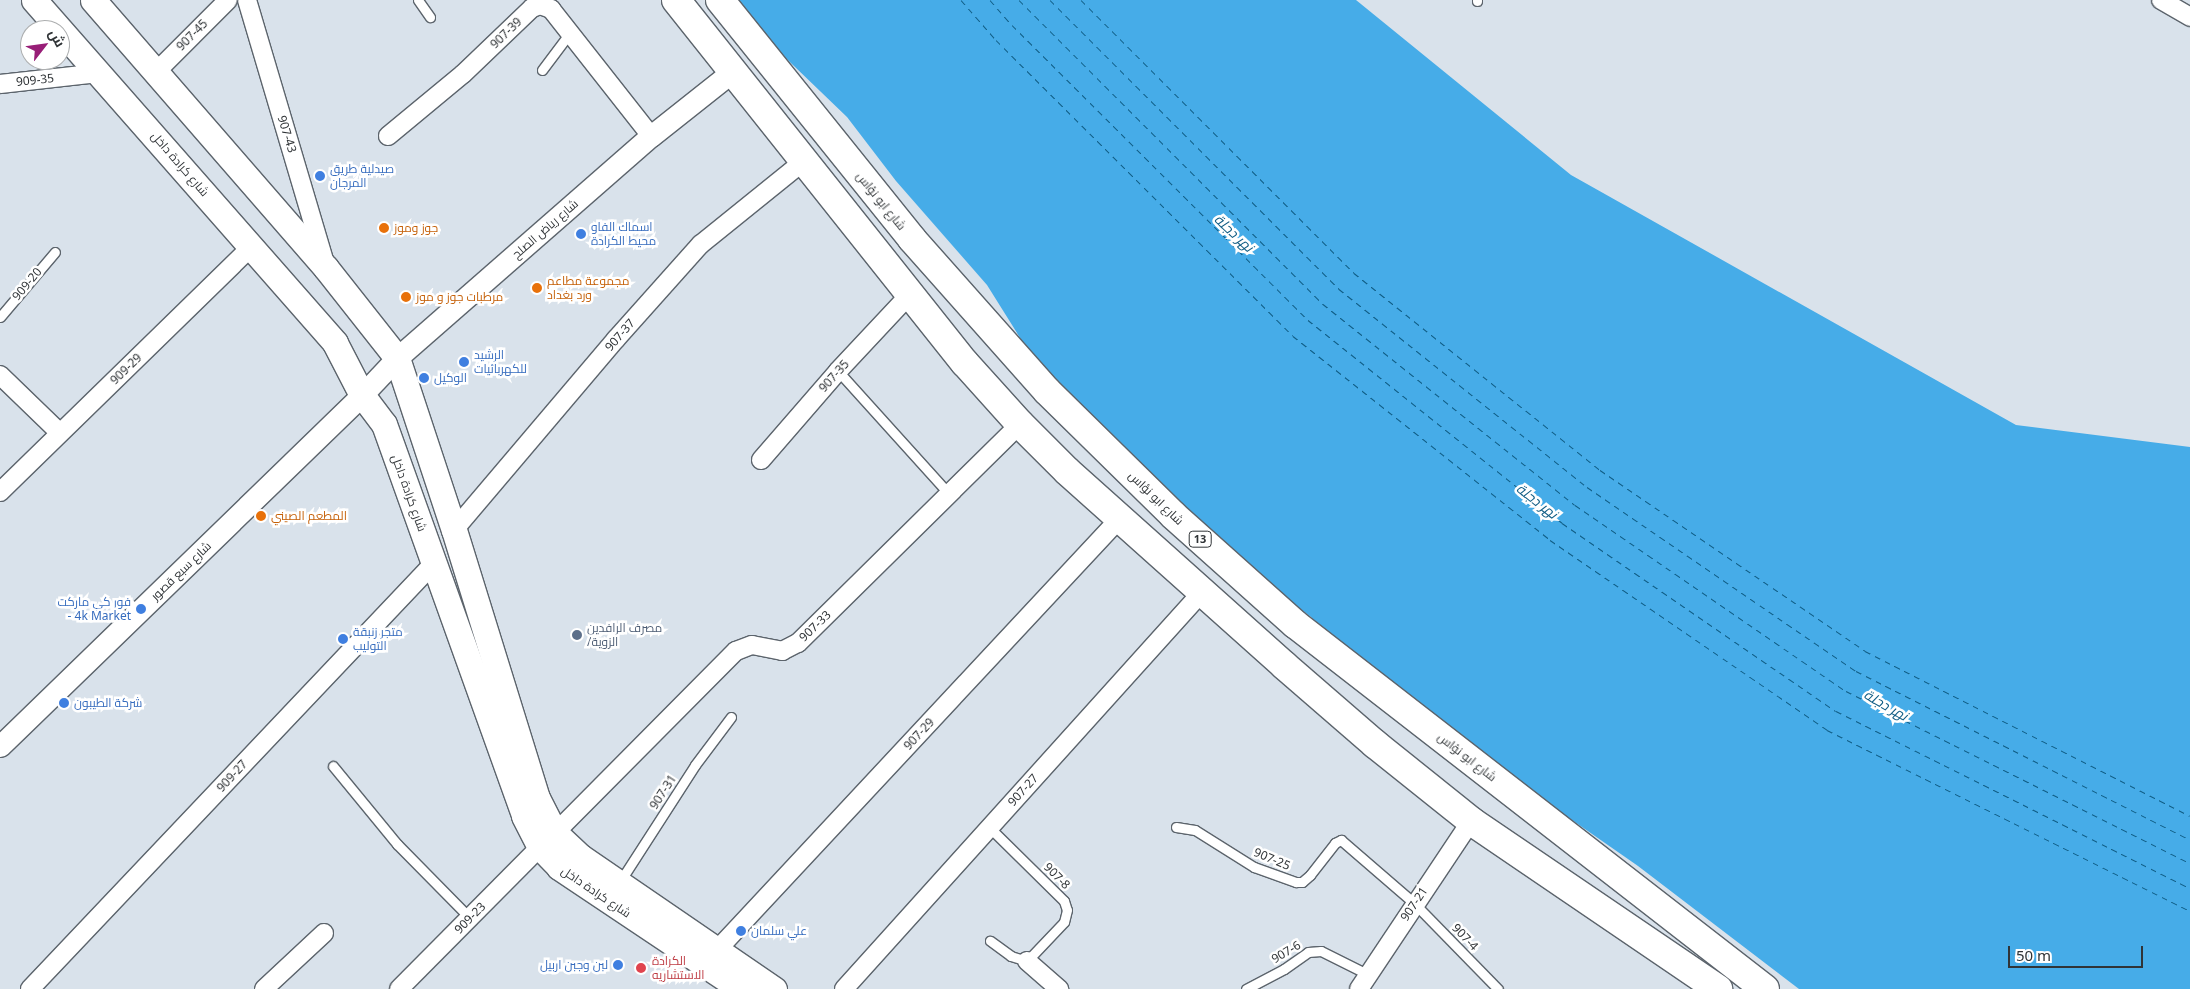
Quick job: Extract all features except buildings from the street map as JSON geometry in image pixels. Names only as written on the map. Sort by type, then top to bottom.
[{"type":"main road","name":"شارع كرادة داخل","points":[[34,0],[252,246],[335,343],[362,395],[384,424],[524,816],[547,840],[565,872],[741,989]]},
{"type":"main road","name":"شارع كرادة داخل","points":[[93,0],[157,71],[326,268],[397,358],[454,530],[537,798],[547,840]]},
{"type":"main road","points":[[676,0],[965,363],[1020,424],[1202,592],[1375,744],[1471,821],[1716,989]]},
{"type":"main road","name":"شارع ابو نؤاس","points":[[720,0],[912,239],[1047,391],[1173,515],[1295,624],[1766,989]]},
{"type":"main road","name":"شارع كرادة داخل","points":[[547,840],[581,857],[774,989]]},
{"type":"street","name":"907-45","points":[[157,71],[228,0]]},
{"type":"street","name":"907-43","points":[[247,0],[326,268]]},
{"type":"street","points":[[2161,0],[2190,17]]},
{"type":"street","name":"907-39","points":[[388,136],[463,74],[532,8],[540,5],[551,9],[651,136]]},
{"type":"street","name":"شارع رياض الصلح","points":[[362,395],[397,358],[651,136],[733,71]]},
{"type":"street","name":"909-35","points":[[0,84],[100,73]]},
{"type":"street","name":"907-37","points":[[454,530],[616,339],[701,244],[805,160]]},
{"type":"street","name":"909-29","points":[[0,492],[252,246]]},
{"type":"street","name":"907-35","points":[[761,460],[838,371],[910,294]]},
{"type":"street","points":[[0,375],[60,433]]},
{"type":"street","name":"شارع سبع قصور","points":[[0,746],[362,395]]},
{"type":"street","name":"907-33","points":[[547,840],[736,650],[752,645],[782,650],[798,642],[1020,424]]},
{"type":"street","name":"907-29","points":[[718,949],[1120,518]]},
{"type":"street","name":"909-27","points":[[30,989],[434,563]]},
{"type":"street","name":"907-27","points":[[844,989],[1202,592]]},
{"type":"street","name":"907-21","points":[[1359,989],[1414,903],[1471,821]]},
{"type":"street","name":"909-23","points":[[400,989],[547,840]]},
{"type":"street","points":[[264,989],[324,933]]},
{"type":"street","points":[[1026,961],[1059,989]]},
{"type":"lane","points":[[418,0],[430,17]]},
{"type":"lane","points":[[542,70],[569,34]]},
{"type":"lane","name":"909-20","points":[[0,317],[55,252]]},
{"type":"lane","points":[[838,371],[949,494]]},
{"type":"lane","name":"907-31","points":[[619,883],[695,765],[731,717]]},
{"type":"lane","points":[[333,766],[397,844],[470,918]]},
{"type":"lane","name":"907-25","points":[[1176,827],[1195,830],[1254,867],[1296,882],[1302,882],[1310,875],[1335,843],[1341,840],[1414,903]]},
{"type":"lane","name":"907-8","points":[[990,828],[1064,901],[1067,910],[1064,922],[1026,961]]},
{"type":"lane","name":"907-4","points":[[1414,903],[1498,989]]},
{"type":"lane","points":[[990,941],[1011,956],[1026,961]]},
{"type":"lane","name":"907-6","points":[[1246,989],[1284,969],[1308,952],[1321,951],[1367,974]]},
{"type":"water","name":"نهر دجلة","points":[[729,0],[1356,0],[1571,175],[2016,425],[2190,447],[2190,989],[1799,989],[1638,866],[1526,788],[1349,652],[1311,617],[1219,547],[1037,365],[987,285],[896,181],[847,117],[741,15]]},
{"type":"ferry route","points":[[961,0],[996,40],[1293,336],[1550,540],[1827,730],[2190,911]]},
{"type":"ferry route","points":[[990,0],[1012,25],[1308,320],[1562,523],[1836,711],[2190,888]]},
{"type":"ferry route","points":[[1019,0],[1323,304],[1575,505],[1846,691],[2190,863]]},
{"type":"ferry route","points":[[1050,0],[1339,289],[1587,487],[1856,671],[2190,840]]},
{"type":"ferry route","points":[[1081,0],[1354,273],[1600,470],[1865,651],[2190,816]]},
{"type":"place","name":"صيدلية طريق المرجان","points":[[320,176]]},
{"type":"place","name":"جوز وموز","points":[[384,228]]},
{"type":"place","name":"اسماك الفاو محيط الكرادة","points":[[581,234]]},
{"type":"place","name":"مجموعة مطاعم ورد بغداد","points":[[537,288]]},
{"type":"place","name":"مرطبات جوز و موز","points":[[406,297]]},
{"type":"place","name":"الرشيد للكهربائيات","points":[[464,362]]},
{"type":"place","name":"الوكيل","points":[[424,378]]},
{"type":"place","name":"المطعم الصيني","points":[[261,516]]},
{"type":"place","name":"فور كي ماركت - 4k Market","points":[[141,609]]},
{"type":"place","name":"مصرف الرافدين /الزوية","points":[[577,635]]},
{"type":"place","name":"متجر زنبقة التوليب","points":[[343,639]]},
{"type":"place","name":"شركة الطيبون","points":[[64,703]]},
{"type":"place","name":"علي سلمان","points":[[741,931]]},
{"type":"place","name":"لبن وجبن اربيل","points":[[618,965]]},
{"type":"place","name":"الكرادة الاستشاريه","points":[[641,968]]}]
